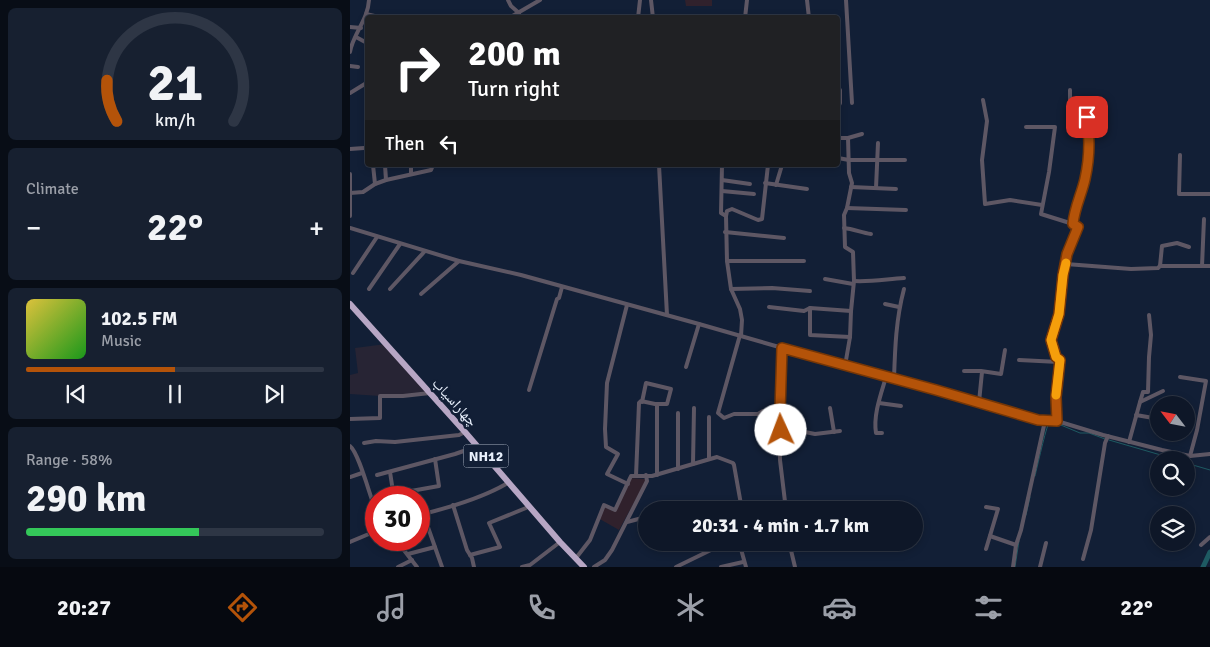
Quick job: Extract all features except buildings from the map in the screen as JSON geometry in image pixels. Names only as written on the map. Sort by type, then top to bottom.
[{"type":"highway","name":"چهاراسیاب","points":[[350,304],[584,567]]},
{"type":"street","points":[[369,0],[366,14],[370,15]]},
{"type":"street","points":[[508,0],[511,6],[519,13]]},
{"type":"street","points":[[515,15],[540,0]]},
{"type":"street","points":[[638,15],[640,0]]},
{"type":"street","points":[[651,0],[653,15]]},
{"type":"street","points":[[744,15],[747,0]]},
{"type":"street","points":[[807,0],[809,15]]},
{"type":"street","points":[[846,0],[852,103]]},
{"type":"street","points":[[350,52],[353,39],[361,28],[365,17]]},
{"type":"street","points":[[350,27],[361,28]]},
{"type":"street","points":[[350,66],[358,67]]},
{"type":"street","points":[[350,93],[365,84]]},
{"type":"street","points":[[840,90],[840,103]]},
{"type":"street","points":[[1070,90],[1070,100],[1085,112],[1087,117],[1090,141],[1084,181],[1080,191],[1078,206],[1074,214],[1073,224]]},
{"type":"street","points":[[983,100],[987,121],[982,160],[984,204],[1010,200],[1042,205]]},
{"type":"street","points":[[1026,126],[1055,127],[1041,214],[1078,227],[1069,248],[1063,275],[1059,314],[1051,340],[1060,362],[1056,397],[1057,421]]},
{"type":"street","points":[[840,138],[862,134]]},
{"type":"street","points":[[845,366],[850,337],[853,282],[853,252],[845,247],[844,228],[844,215],[848,208],[851,187],[848,138]]},
{"type":"street","points":[[876,188],[878,143]]},
{"type":"street","points":[[350,149],[364,148]]},
{"type":"street","points":[[1180,155],[1179,194],[1210,194]]},
{"type":"street","points":[[840,158],[904,160]]},
{"type":"street","points":[[373,167],[375,184]]},
{"type":"street","points":[[385,167],[386,180]]},
{"type":"street","points":[[411,167],[411,173]]},
{"type":"street","points":[[350,193],[363,192],[375,184],[386,180],[431,170],[432,167]]},
{"type":"street","points":[[659,167],[667,315]]},
{"type":"street","points":[[722,167],[721,213],[726,216]]},
{"type":"street","points":[[768,167],[762,219],[760,220],[732,210],[727,211],[725,232],[727,260],[731,289],[740,309],[742,320],[741,335],[718,413],[724,418],[734,414],[758,414],[763,411],[780,412]]},
{"type":"street","points":[[776,185],[781,167]]},
{"type":"street","points":[[350,174],[350,216]]},
{"type":"street","points":[[722,180],[750,184]]},
{"type":"street","points":[[765,183],[807,190]]},
{"type":"street","points":[[851,187],[896,189]]},
{"type":"street","points":[[722,191],[754,194]]},
{"type":"street","points":[[848,208],[906,210]]},
{"type":"street","points":[[1202,266],[1204,219]]},
{"type":"street","points":[[350,228],[459,261],[741,335],[1046,422],[1057,421],[1129,442],[1168,451]]},
{"type":"street","points":[[844,228],[858,229],[863,233],[871,234]]},
{"type":"street","points":[[725,232],[784,238]]},
{"type":"street","points":[[353,273],[377,237]]},
{"type":"street","points":[[1160,266],[1162,246],[1177,243],[1189,247]]},
{"type":"street","points":[[369,289],[400,244]]},
{"type":"street","points":[[390,288],[425,251]]},
{"type":"street","points":[[727,260],[804,261]]},
{"type":"street","points":[[421,294],[459,261]]},
{"type":"street","points":[[1066,264],[1131,269],[1158,268],[1160,266],[1210,266]]},
{"type":"street","points":[[825,279],[871,282],[904,278]]},
{"type":"street","points":[[529,390],[556,299],[559,298],[562,287]]},
{"type":"street","points":[[731,289],[772,288],[810,291]]},
{"type":"street","points":[[894,379],[895,338],[904,289]]},
{"type":"street","points":[[885,304],[900,307]]},
{"type":"street","points":[[627,305],[607,383],[604,428],[606,447],[618,454],[607,474],[628,484]]},
{"type":"street","points":[[769,307],[804,311],[810,308],[851,311]]},
{"type":"street","points":[[810,308],[810,335],[850,337]]},
{"type":"street","points":[[1129,442],[1143,392],[1148,392],[1151,335],[1149,315]]},
{"type":"street","points":[[686,367],[699,324]]},
{"type":"street","points":[[782,348],[780,460],[785,501]]},
{"type":"street","points":[[964,371],[1001,374],[1005,350]]},
{"type":"street","points":[[1019,360],[1060,362]]},
{"type":"street","points":[[979,402],[982,372]]},
{"type":"street","points":[[882,434],[878,434],[876,431],[879,403],[886,377]]},
{"type":"street","points":[[1180,377],[1206,381],[1191,451]]},
{"type":"street","points":[[636,476],[639,403],[642,402],[646,383],[671,389],[667,404],[642,402]]},
{"type":"street","points":[[1140,402],[1163,391]]},
{"type":"street","points":[[350,419],[380,418],[380,396],[430,393]]},
{"type":"street","points":[[879,403],[901,406]]},
{"type":"street","points":[[656,476],[657,404]]},
{"type":"street","points":[[693,464],[694,408]]},
{"type":"street","points":[[830,408],[834,432]]},
{"type":"street","points":[[678,413],[678,469]]},
{"type":"street","points":[[1136,415],[1150,417]]},
{"type":"street","points":[[709,459],[710,417]]},
{"type":"street","points":[[1013,567],[1016,545],[1046,422]]},
{"type":"street","points":[[781,430],[795,430],[814,434],[840,431]]},
{"type":"street","points":[[364,443],[376,441],[395,442],[459,435],[465,432]]},
{"type":"street","points":[[1083,559],[1091,530],[1105,443],[1108,436]]},
{"type":"street","points":[[350,446],[358,455],[367,486]]},
{"type":"street","points":[[376,475],[478,446]]},
{"type":"street","points":[[1195,456],[1210,454]]},
{"type":"street","points":[[576,558],[590,540],[604,505],[615,510],[631,476],[656,476],[717,457],[733,463],[740,501]]},
{"type":"street","points":[[430,488],[439,486],[434,459]]},
{"type":"street","points":[[390,472],[392,486]]},
{"type":"street","points":[[350,477],[362,473]]},
{"type":"street","points":[[594,567],[605,560],[627,522],[647,481],[646,476]]},
{"type":"street","points":[[430,512],[453,506],[490,492],[506,484],[507,480]]},
{"type":"street","points":[[470,555],[500,547],[490,523],[526,508],[528,504]]},
{"type":"street","points":[[453,506],[474,567]]},
{"type":"street","points":[[986,507],[998,509],[986,549]]},
{"type":"street","points":[[627,522],[638,519]]},
{"type":"street","points":[[430,533],[442,567]]},
{"type":"street","points":[[350,542],[365,536]]},
{"type":"street","points":[[990,536],[1016,545]]},
{"type":"street","points":[[1201,545],[1210,537]]},
{"type":"street","points":[[522,567],[530,565],[560,542]]},
{"type":"street","points":[[1040,567],[1046,543]]},
{"type":"street","points":[[408,554],[435,547]]},
{"type":"street","points":[[405,551],[417,567]]},
{"type":"street","points":[[676,567],[705,551]]},
{"type":"street","points":[[741,551],[746,567]]},
{"type":"street","points":[[791,551],[795,567]]},
{"type":"street","points":[[398,567],[412,560]]},
{"type":"street","points":[[686,562],[688,567]]},
{"type":"street","points":[[720,567],[743,562]]},
{"type":"shaded area","points":[[685,0],[712,0],[712,6],[686,6]]},
{"type":"shaded area","points":[[386,344],[430,393],[380,396],[350,394],[350,375],[358,373],[355,348]]},
{"type":"shaded area","points":[[628,478],[647,479],[619,530],[598,518],[604,507],[613,511],[626,488]]},
{"type":"waterway","points":[[1035,476],[1049,423],[1056,423],[1080,433],[1089,433],[1105,439]]},
{"type":"waterway","points":[[1109,440],[1150,452]]},
{"type":"waterway","points":[[1195,466],[1210,470]]},
{"type":"waterway","points":[[1026,515],[1030,497]]},
{"type":"waterway","points":[[1015,567],[1019,541]]},
{"type":"waterway","points":[[1203,567],[1210,552]]},
{"type":"slow traffic","points":[[1056,395],[1060,360],[1056,357],[1051,340],[1060,309],[1066,263]]},
{"type":"route","points":[[781,430],[782,348],[1038,420],[1046,422],[1057,421],[1056,397],[1060,360],[1056,357],[1051,340],[1060,309],[1067,254],[1078,227],[1073,224],[1088,162],[1090,141],[1087,117]]}]
